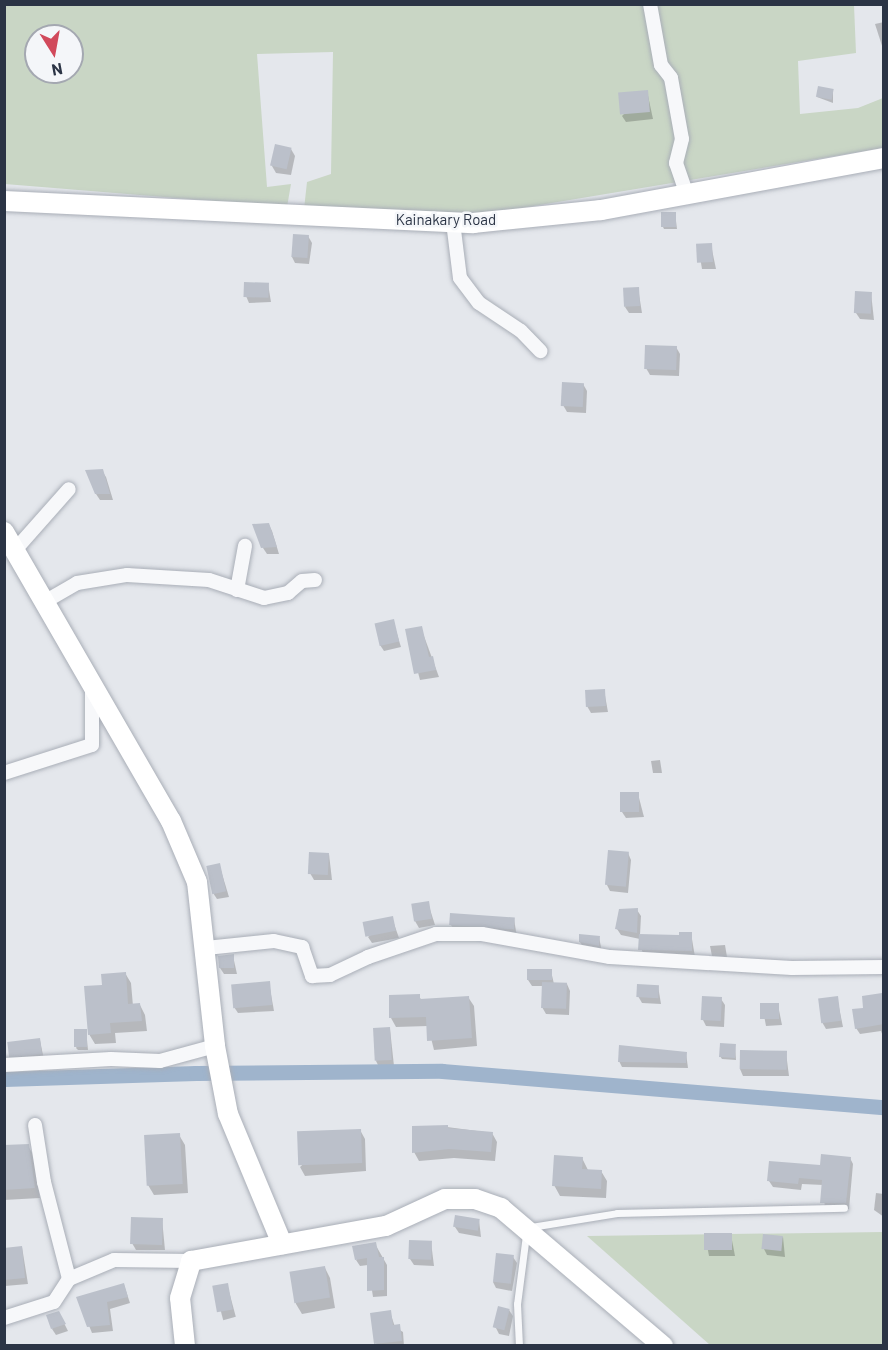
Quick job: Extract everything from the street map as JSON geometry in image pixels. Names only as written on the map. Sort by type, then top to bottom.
[{"type":"main road","name":"Kainakary Road","points":[[4,201],[453,222],[537,218],[687,195],[884,158]]},
{"type":"main road","points":[[4,532],[46,601],[175,831],[197,882],[216,1052],[228,1114],[282,1244]]},
{"type":"main road","points":[[185,1346],[180,1298],[191,1261],[386,1226],[445,1199],[475,1199],[501,1208],[526,1228],[647,1339],[663,1346]]},
{"type":"street","points":[[650,4],[661,65],[669,71],[673,88],[682,139],[675,156],[687,195]]},
{"type":"street","points":[[453,222],[460,278],[479,303],[521,331],[540,351]]},
{"type":"street","points":[[15,550],[69,489]]},
{"type":"street","points":[[237,590],[246,546]]},
{"type":"street","points":[[46,601],[77,583],[127,575],[209,580],[254,597],[273,598],[288,593],[302,581],[315,580]]},
{"type":"street","points":[[4,773],[92,745],[92,682]]},
{"type":"street","points":[[206,948],[274,941],[302,946],[312,976],[330,975],[368,957],[435,934],[482,934],[610,957],[792,968],[884,968]]},
{"type":"street","points":[[4,1065],[111,1059],[160,1061],[216,1052]]},
{"type":"street","points":[[35,1125],[44,1182],[69,1279]]},
{"type":"street","points":[[4,1318],[54,1302],[69,1279],[114,1260],[191,1261]]},
{"type":"lane","points":[[519,1346],[517,1304],[526,1228],[618,1213],[844,1208]]},
{"type":"green space","points":[[4,5],[854,5],[856,53],[798,61],[800,114],[858,108],[883,98],[883,148],[491,213],[304,209],[307,182],[331,174],[333,52],[257,54],[267,187],[291,184],[287,207],[5,184]]},
{"type":"green space","points":[[883,1232],[883,1345],[710,1345],[587,1236]]},
{"type":"building","points":[[818,86],[834,89],[832,100],[816,97]]},
{"type":"building","points":[[648,90],[650,112],[620,115],[618,93]]},
{"type":"building","points":[[275,144],[292,148],[287,169],[270,165]]},
{"type":"building","points":[[661,212],[676,212],[676,227],[661,227]]},
{"type":"building","points":[[293,234],[309,235],[307,258],[291,257]]},
{"type":"building","points":[[712,243],[713,262],[697,263],[696,244]]},
{"type":"building","points":[[244,282],[269,283],[268,298],[243,297]]},
{"type":"building","points":[[639,287],[640,306],[624,307],[623,288]]},
{"type":"building","points":[[855,291],[872,292],[871,314],[854,313]]},
{"type":"building","points":[[645,345],[677,346],[676,370],[644,369]]},
{"type":"building","points":[[562,382],[584,383],[583,407],[561,406]]},
{"type":"building","points":[[103,469],[110,494],[95,494],[85,470]]},
{"type":"building","points":[[269,523],[277,547],[261,548],[252,524]]},
{"type":"building","points":[[394,619],[399,641],[380,646],[375,623]]},
{"type":"building","points":[[422,626],[429,657],[433,656],[436,670],[414,674],[405,629]]},
{"type":"building","points":[[605,689],[606,706],[586,707],[585,690]]},
{"type":"building","points":[[620,792],[639,792],[639,812],[620,812]]},
{"type":"building","points":[[608,850],[629,852],[626,887],[605,885]]},
{"type":"building","points":[[309,852],[329,853],[328,875],[308,874]]},
{"type":"building","points":[[220,863],[226,891],[212,894],[206,866]]},
{"type":"building","points":[[429,901],[432,919],[414,922],[411,904]]},
{"type":"building","points":[[638,908],[637,933],[615,929],[619,909]]},
{"type":"building","points":[[450,913],[515,918],[514,930],[449,925]]},
{"type":"building","points":[[393,916],[396,931],[365,937],[363,922]]},
{"type":"building","points":[[679,932],[692,932],[692,951],[638,950],[639,934],[679,935]]},
{"type":"building","points":[[579,934],[600,936],[599,946],[579,942]]},
{"type":"building","points":[[234,954],[234,968],[219,968],[218,956]]},
{"type":"building","points":[[527,969],[552,969],[552,980],[527,980]]},
{"type":"building","points":[[126,972],[128,1004],[140,1003],[142,1021],[110,1023],[111,1033],[88,1035],[84,986],[102,985],[101,974]]},
{"type":"building","points":[[270,981],[272,1005],[233,1008],[231,984]]},
{"type":"building","points":[[542,982],[567,983],[566,1009],[541,1008]]},
{"type":"building","points":[[637,984],[659,985],[658,998],[636,997]]},
{"type":"building","points":[[882,993],[884,1024],[855,1029],[852,1009],[863,1008],[862,996]]},
{"type":"building","points":[[420,994],[420,999],[469,996],[472,1038],[427,1041],[426,1017],[389,1018],[389,995]]},
{"type":"building","points":[[702,996],[722,997],[721,1021],[701,1020]]},
{"type":"building","points":[[838,996],[841,1021],[821,1023],[818,998]]},
{"type":"building","points":[[760,1003],[779,1003],[779,1019],[760,1019]]},
{"type":"building","points":[[390,1027],[392,1060],[375,1061],[373,1028]]},
{"type":"building","points":[[74,1029],[87,1029],[87,1047],[74,1047]]},
{"type":"building","points":[[40,1038],[42,1054],[9,1058],[7,1042]]},
{"type":"building","points":[[720,1043],[736,1044],[735,1058],[719,1057]]},
{"type":"building","points":[[619,1045],[687,1052],[686,1063],[618,1062]]},
{"type":"building","points":[[740,1050],[787,1051],[787,1070],[740,1069]]},
{"type":"building","points":[[448,1125],[448,1128],[493,1132],[491,1152],[449,1149],[412,1153],[412,1126]]},
{"type":"building","points":[[361,1129],[362,1163],[298,1165],[297,1131]]},
{"type":"building","points":[[180,1133],[183,1184],[147,1186],[144,1135]]},
{"type":"building","points":[[29,1144],[35,1188],[4,1190],[4,1145]]},
{"type":"building","points":[[821,1154],[851,1157],[846,1203],[820,1203],[822,1180],[799,1178],[798,1184],[767,1181],[769,1161],[820,1165]]},
{"type":"building","points":[[554,1155],[583,1157],[582,1169],[602,1170],[601,1189],[552,1186]]},
{"type":"building","points":[[455,1215],[480,1219],[478,1231],[453,1227]]},
{"type":"building","points":[[131,1217],[163,1218],[162,1245],[130,1244]]},
{"type":"building","points":[[704,1233],[732,1233],[732,1250],[704,1250]]},
{"type":"building","points":[[763,1234],[783,1236],[781,1251],[761,1249]]},
{"type":"building","points":[[409,1240],[432,1241],[431,1260],[408,1259]]},
{"type":"building","points":[[376,1242],[379,1257],[384,1257],[384,1290],[367,1291],[367,1258],[355,1260],[352,1246]]},
{"type":"building","points":[[22,1246],[25,1278],[4,1280],[4,1248]]},
{"type":"building","points":[[496,1253],[514,1255],[511,1284],[493,1282]]},
{"type":"building","points":[[325,1266],[330,1298],[294,1303],[289,1272]]},
{"type":"building","points":[[124,1283],[128,1297],[107,1302],[110,1325],[87,1327],[76,1297]]},
{"type":"building","points":[[228,1283],[233,1310],[217,1312],[212,1286]]},
{"type":"building","points":[[498,1306],[510,1309],[504,1330],[493,1327]]},
{"type":"building","points":[[391,1310],[393,1325],[400,1324],[402,1341],[374,1344],[370,1313]]},
{"type":"building","points":[[59,1311],[66,1324],[51,1329],[46,1315]]},
{"type":"waterway","points":[[4,1079],[196,1073],[442,1071],[884,1107]]}]
